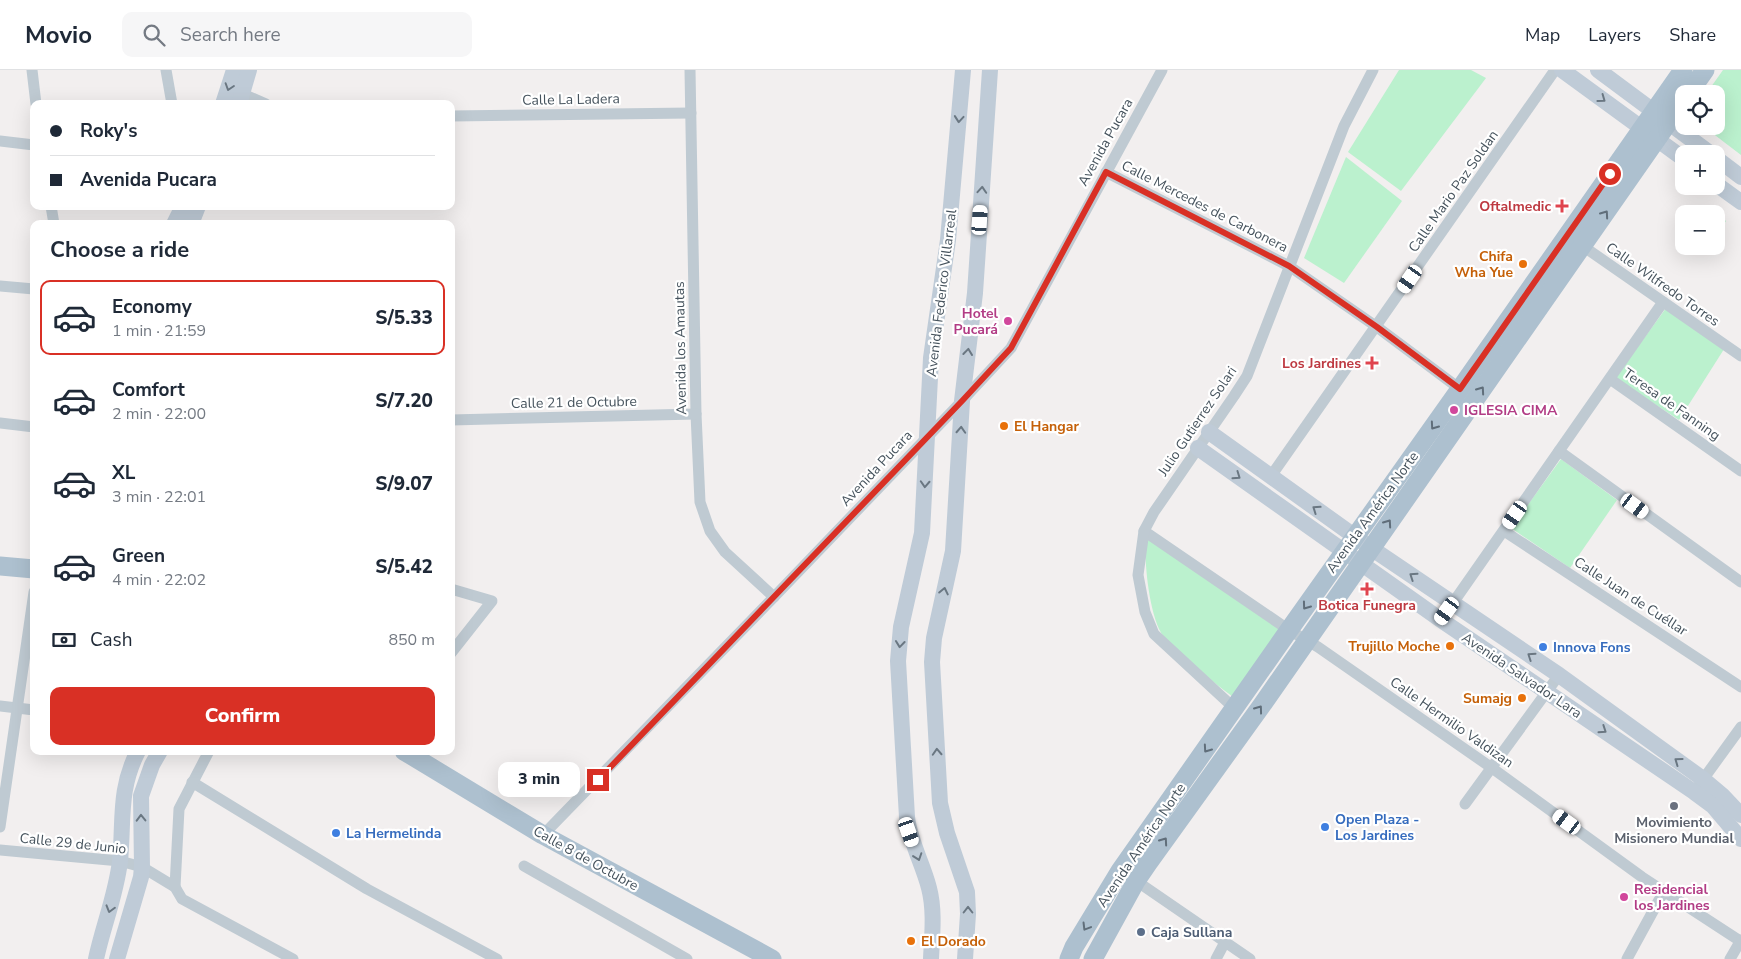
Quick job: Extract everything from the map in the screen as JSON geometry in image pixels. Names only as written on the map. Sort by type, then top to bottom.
[{"type":"main road","points":[[224,100],[234,70]]},
{"type":"main road","points":[[241,99],[249,70]]},
{"type":"main road","name":"Avenida Federico Villarreal","points":[[931,959],[932,907],[929,888],[909,832],[907,817],[898,661],[901,627],[922,533],[931,358],[948,240],[963,70]]},
{"type":"main road","points":[[965,959],[968,914],[967,892],[947,833],[940,803],[932,662],[934,638],[953,551],[962,401],[975,293],[990,70]]},
{"type":"main road","points":[[1562,70],[1675,152]]},
{"type":"main road","points":[[1598,70],[1699,145]]},
{"type":"main road","name":"Avenida América Norte","points":[[1072,953],[1120,871],[1288,630],[1344,552],[1364,542],[1650,134],[1662,116],[1683,70]]},
{"type":"main road","points":[[1694,85],[1705,70]]},
{"type":"main road","name":"Avenida América Norte","points":[[1662,116],[1675,107]]},
{"type":"main road","points":[[1725,165],[1741,177]]},
{"type":"main road","points":[[1725,190],[1741,202]]},
{"type":"main road","name":"Avenida América Norte","points":[[1094,958],[1136,881],[1360,564],[1364,542],[1460,389],[1575,240]]},
{"type":"main road","name":"Avenida Salvador Lara","points":[[1209,432],[1364,542],[1559,675],[1699,786],[1741,839]]},
{"type":"main road","name":"Avenida Salvador Lara","points":[[1198,448],[1360,564],[1546,691],[1699,786],[1722,795],[1741,815]]},
{"type":"main road","points":[[0,566],[30,569]]},
{"type":"main road","points":[[96,959],[111,905],[120,861],[124,785],[136,755]]},
{"type":"main road","points":[[117,959],[130,917],[142,867],[141,796],[152,765],[158,755]]},
{"type":"main road","name":"Calle 8 de Octubre","points":[[411,755],[544,835],[772,959]]},
{"type":"main road","points":[[1072,953],[1094,958]]},
{"type":"street","points":[[32,70],[36,100]]},
{"type":"street","points":[[166,70],[171,100]]},
{"type":"street","name":"Avenida los Amautas","points":[[690,70],[696,414],[700,502],[710,530],[725,552],[774,597]]},
{"type":"street","name":"Avenida Pucara","points":[[544,835],[1011,348],[1162,70]]},
{"type":"street","name":"Julio Gutierrez Solari","points":[[1234,708],[1154,634],[1145,612],[1138,575],[1144,531],[1154,512],[1247,376],[1344,126],[1373,70]]},
{"type":"street","name":"Calle Mario Paz Soldan","points":[[1271,476],[1555,70]]},
{"type":"street","name":"Calle La Ladera","points":[[455,116],[690,113]]},
{"type":"street","points":[[0,141],[30,145]]},
{"type":"street","name":"Calle Mercedes de Carbonera","points":[[1106,172],[1289,266],[1377,327],[1460,389]]},
{"type":"street","name":"Calle Wilfredo Torres","points":[[1575,240],[1741,356]]},
{"type":"street","points":[[0,286],[30,289]]},
{"type":"street","points":[[1441,620],[1663,302]]},
{"type":"street","name":"Teresa de Fanning","points":[[1610,379],[1741,471]]},
{"type":"street","name":"Calle 21 de Octubre","points":[[455,420],[696,414]]},
{"type":"street","points":[[0,423],[30,427]]},
{"type":"street","points":[[1559,452],[1741,582]]},
{"type":"street","name":"Calle Hermilio Valdizan","points":[[1144,531],[1288,630],[1318,646],[1664,891],[1741,940]]},
{"type":"street","name":"Calle Juan de Cuéllar","points":[[1504,531],[1741,687]]},
{"type":"street","points":[[455,590],[492,601],[455,648]]},
{"type":"street","points":[[0,826],[30,621]]},
{"type":"street","points":[[1465,804],[1559,675]]},
{"type":"street","points":[[0,706],[30,709]]},
{"type":"street","points":[[1699,786],[1741,728]]},
{"type":"street","points":[[174,887],[179,809],[207,755]]},
{"type":"street","points":[[192,782],[367,888],[498,959]]},
{"type":"street","name":"Calle 29 de Junio","points":[[0,850],[120,861],[142,867],[174,887],[182,899],[293,959]]},
{"type":"street","points":[[524,866],[687,959]]},
{"type":"street","points":[[1120,871],[1250,959]]},
{"type":"street","points":[[1626,959],[1664,891]]},
{"type":"street","points":[[1730,959],[1741,940]]},
{"type":"street","points":[[1216,959],[1225,942]]},
{"type":"green space","points":[[1399,70],[1471,70],[1486,78],[1401,191],[1348,152]]},
{"type":"green space","points":[[1723,70],[1741,70],[1741,155],[1715,135],[1725,135],[1725,85],[1712,85]]},
{"type":"green space","points":[[1346,157],[1402,201],[1344,283],[1304,258]]},
{"type":"green space","points":[[1669,304],[1726,346],[1679,420],[1615,378]]},
{"type":"green space","points":[[1561,459],[1617,500],[1570,568],[1511,528]]},
{"type":"green space","points":[[1145,537],[1279,629],[1233,697],[1172,647],[1159,629],[1152,608],[1148,584]]},
{"type":"place","name":"Oftalmedic","points":[[1562,206]]},
{"type":"place","name":"Chifa Wha Yue","points":[[1523,264]]},
{"type":"place","name":"Hotel Pucará","points":[[1008,321]]},
{"type":"place","name":"Los Jardines","points":[[1372,363]]},
{"type":"place","name":"IGLESIA CIMA","points":[[1454,410]]},
{"type":"place","name":"El Hangar","points":[[1004,426]]},
{"type":"place","name":"Botica Funegra","points":[[1367,589]]},
{"type":"place","name":"Trujillo Moche","points":[[1450,646]]},
{"type":"place","name":"Innova Fons","points":[[1543,647]]},
{"type":"place","name":"Sumajg","points":[[1522,698]]},
{"type":"place","name":"Movimiento Misionero Mundial","points":[[1674,806]]},
{"type":"place","name":"Open Plaza - Los Jardines","points":[[1325,827]]},
{"type":"place","name":"La Hermelinda","points":[[336,833]]},
{"type":"place","name":"Residencial los Jardines","points":[[1624,897]]},
{"type":"place","name":"Caja Sullana","points":[[1141,932]]},
{"type":"place","name":"El Dorado","points":[[911,941]]},
{"type":"route","points":[[598,780],[1011,348],[1106,172],[1289,266],[1377,327],[1460,389],[1610,174]]}]
